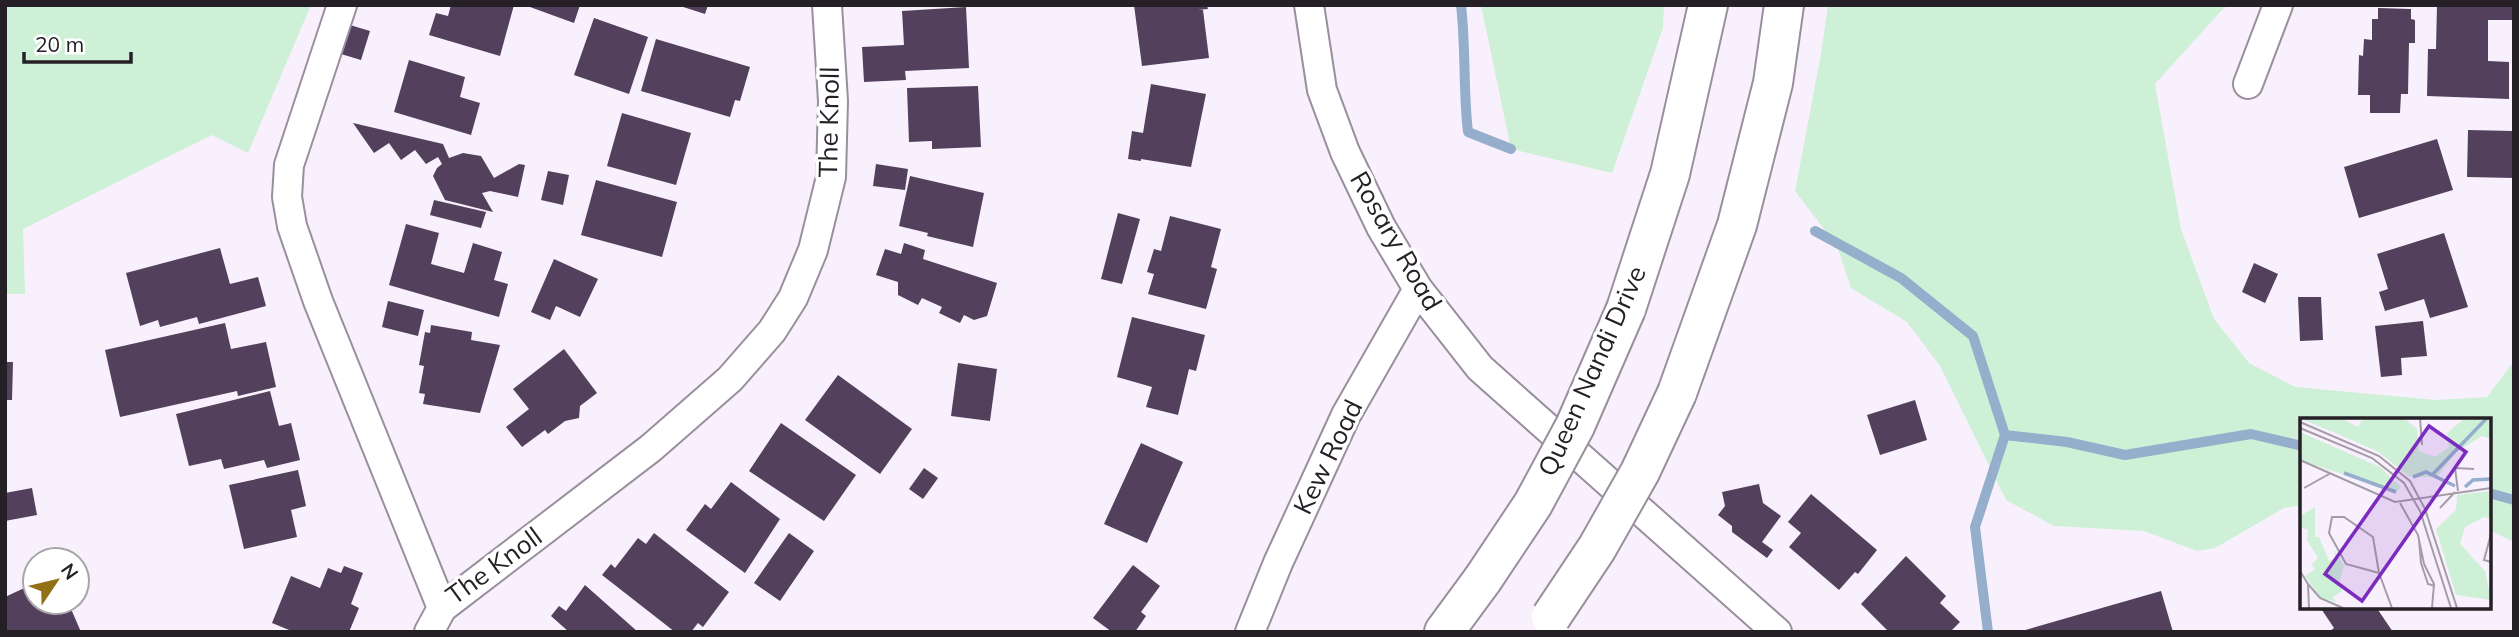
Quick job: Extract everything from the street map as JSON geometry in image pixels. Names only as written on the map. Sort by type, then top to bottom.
[{"type":"main road","name":"Queen Nandi Drive","points":[[1444,632],[1483,579],[1532,504],[1575,426],[1626,309],[1670,174],[1708,5]]},
{"type":"main road","points":[[1545,624],[1597,548],[1634,483],[1677,393],[1737,225],[1773,83],[1784,5]]},
{"type":"street","name":"The Knoll","points":[[342,5],[289,165],[287,197],[292,226],[318,301],[435,620],[651,449],[730,379],[772,331],[793,299],[813,250],[831,177],[833,102],[827,5]]},
{"type":"street","name":"Rosary Road","points":[[1309,5],[1322,90],[1345,152],[1381,227],[1418,289],[1480,368],[1777,632]]},
{"type":"street","points":[[2248,83],[2278,5]]},
{"type":"street","name":"Kew Road","points":[[1251,632],[1278,563],[1346,415],[1418,289]]},
{"type":"green space","points":[[5,5],[311,5],[248,153],[212,135],[23,229],[25,294],[5,294]]},
{"type":"green space","points":[[1481,5],[1664,5],[1663,28],[1612,173],[1511,149]]},
{"type":"green space","points":[[1828,5],[2229,5],[2155,84],[2181,229],[2214,319],[2249,363],[2295,387],[2436,400],[2487,397],[2514,361],[2514,542],[2491,531],[2491,418],[2300,418],[2300,505],[2284,508],[2215,548],[2197,551],[2144,531],[2054,526],[2006,500],[1940,366],[1907,322],[1851,288],[1837,246],[1795,191]]},
{"type":"building","points":[[451,5],[514,5],[500,56],[429,35],[436,13],[448,16]]},
{"type":"building","points":[[580,5],[574,23],[530,7]]},
{"type":"building","points":[[677,5],[708,5],[705,14]]},
{"type":"building","points":[[1134,5],[1207,5],[1208,9],[1198,10],[1203,10],[1209,58],[1142,66]]},
{"type":"building","points":[[2437,5],[2514,5],[2514,20],[2488,20],[2488,61],[2509,62],[2509,99],[2427,96],[2428,49],[2436,49]]},
{"type":"building","points":[[966,7],[969,68],[905,71],[906,80],[864,82],[862,47],[904,45],[902,11]]},
{"type":"building","points":[[2378,8],[2411,9],[2411,19],[2415,20],[2415,43],[2409,43],[2408,94],[2401,94],[2400,113],[2370,113],[2370,95],[2358,95],[2359,55],[2363,56],[2364,39],[2372,40],[2372,19],[2378,19]]},
{"type":"building","points":[[594,18],[648,37],[629,94],[574,75]]},
{"type":"building","points":[[350,25],[370,31],[361,60],[341,54]]},
{"type":"building","points":[[656,39],[750,67],[740,101],[735,100],[730,117],[641,91]]},
{"type":"building","points":[[409,60],[465,77],[460,97],[480,103],[471,135],[394,112]]},
{"type":"building","points":[[1151,84],[1206,94],[1191,167],[1128,159],[1132,131],[1143,133]]},
{"type":"building","points":[[978,86],[981,147],[932,149],[932,141],[909,142],[907,88]]},
{"type":"building","points":[[622,113],[691,133],[676,185],[607,166]]},
{"type":"building","points":[[353,123],[443,144],[449,158],[463,153],[481,156],[494,178],[519,164],[525,165],[518,197],[490,191],[482,193],[493,212],[445,200],[433,176],[442,164],[438,157],[426,164],[415,150],[401,160],[389,143],[374,153]]},
{"type":"building","points":[[2468,130],[2514,131],[2514,178],[2467,177]]},
{"type":"building","points":[[2437,139],[2453,190],[2359,218],[2344,167]]},
{"type":"building","points":[[876,164],[908,169],[905,190],[873,186]]},
{"type":"building","points":[[548,171],[569,175],[563,205],[541,200]]},
{"type":"building","points":[[910,176],[984,193],[973,247],[899,226]]},
{"type":"building","points":[[596,180],[677,202],[662,257],[581,235]]},
{"type":"building","points":[[434,200],[486,212],[481,228],[430,215]]},
{"type":"building","points":[[1118,213],[1140,219],[1122,284],[1101,279]]},
{"type":"building","points":[[1170,216],[1221,229],[1211,267],[1217,269],[1206,309],[1148,294],[1154,274],[1147,272],[1154,249],[1161,251]]},
{"type":"building","points":[[406,224],[439,233],[431,264],[464,273],[473,243],[502,252],[494,280],[508,284],[499,317],[389,285]]},
{"type":"building","points":[[2444,233],[2468,307],[2430,318],[2424,299],[2385,311],[2379,292],[2388,289],[2377,254]]},
{"type":"building","points":[[904,243],[925,250],[923,259],[997,283],[987,316],[974,320],[964,315],[960,323],[939,313],[942,307],[922,298],[918,305],[898,295],[898,282],[876,275],[885,249],[901,254]]},
{"type":"building","points":[[220,248],[230,284],[258,277],[266,306],[199,324],[197,317],[160,327],[158,320],[140,326],[126,273]]},
{"type":"building","points":[[554,259],[598,279],[580,317],[556,306],[550,320],[531,312]]},
{"type":"building","points":[[2254,263],[2278,274],[2265,303],[2242,292]]},
{"type":"building","points":[[2298,297],[2321,297],[2323,340],[2300,341]]},
{"type":"building","points":[[388,301],[424,310],[418,336],[382,327]]},
{"type":"building","points":[[1132,317],[1205,335],[1196,371],[1189,369],[1178,415],[1146,407],[1152,387],[1117,377]]},
{"type":"building","points":[[2423,321],[2427,356],[2401,358],[2402,375],[2381,377],[2375,326]]},
{"type":"building","points":[[225,323],[231,349],[266,342],[276,387],[238,396],[237,391],[120,417],[105,350]]},
{"type":"building","points":[[431,325],[472,332],[471,340],[500,345],[480,413],[423,404],[425,394],[419,393],[424,366],[419,365],[425,332],[430,333]]},
{"type":"building","points":[[564,349],[597,393],[580,406],[579,418],[565,421],[548,434],[545,430],[522,447],[506,427],[529,409],[513,389]]},
{"type":"building","points":[[5,362],[13,362],[12,400],[5,400]]},
{"type":"building","points":[[958,363],[997,369],[990,421],[951,416]]},
{"type":"building","points":[[838,375],[912,429],[880,474],[805,420]]},
{"type":"building","points":[[270,391],[279,426],[291,423],[300,460],[267,468],[264,460],[224,469],[221,459],[189,466],[176,414]]},
{"type":"building","points":[[1915,400],[1927,440],[1880,455],[1867,415]]},
{"type":"building","points":[[781,423],[856,475],[824,521],[749,471]]},
{"type":"building","points":[[1141,443],[1183,462],[1147,543],[1104,524]]},
{"type":"building","points":[[924,468],[938,478],[923,499],[909,489]]},
{"type":"building","points":[[298,470],[306,506],[291,510],[297,537],[244,549],[229,485]]},
{"type":"building","points":[[731,482],[780,519],[745,573],[686,530],[705,504],[711,509]]},
{"type":"building","points":[[1759,484],[1763,503],[1781,516],[1762,542],[1773,550],[1767,558],[1732,532],[1732,526],[1718,515],[1725,506],[1722,492]]},
{"type":"building","points":[[32,488],[37,515],[5,521],[5,493]]},
{"type":"building","points":[[1811,494],[1877,550],[1858,574],[1855,572],[1839,590],[1789,547],[1801,533],[1788,522]]},
{"type":"building","points":[[654,533],[729,592],[703,627],[698,623],[691,632],[675,632],[602,575],[611,564],[615,568],[638,538],[646,544]]},
{"type":"building","points":[[789,533],[814,551],[780,601],[754,583]]},
{"type":"building","points":[[1906,556],[1946,596],[1940,603],[1960,622],[1953,632],[1889,632],[1861,604]]},
{"type":"building","points":[[1133,565],[1160,586],[1141,612],[1146,616],[1135,632],[1112,632],[1093,618]]},
{"type":"building","points":[[344,566],[363,573],[351,604],[359,608],[349,632],[294,632],[272,623],[291,576],[320,588],[328,568],[341,573]]},
{"type":"building","points":[[585,585],[638,632],[569,632],[551,616],[559,606],[566,611]]},
{"type":"building","points":[[21,590],[21,616],[74,616],[81,632],[5,632],[5,597]]},
{"type":"building","points":[[2161,591],[2173,632],[2022,632],[2022,631]]},
{"type":"building","points":[[2321,609],[2377,609],[2393,632],[2329,632],[2334,628]]},
{"type":"waterway","points":[[1461,5],[1468,132],[1511,149]]},
{"type":"waterway","points":[[1815,231],[1901,278],[1973,336],[2005,435],[1975,527],[1988,632]]},
{"type":"waterway","points":[[2005,435],[2067,442],[2125,455],[2251,434],[2300,446]]},
{"type":"waterway","points":[[2491,494],[2514,500]]}]
